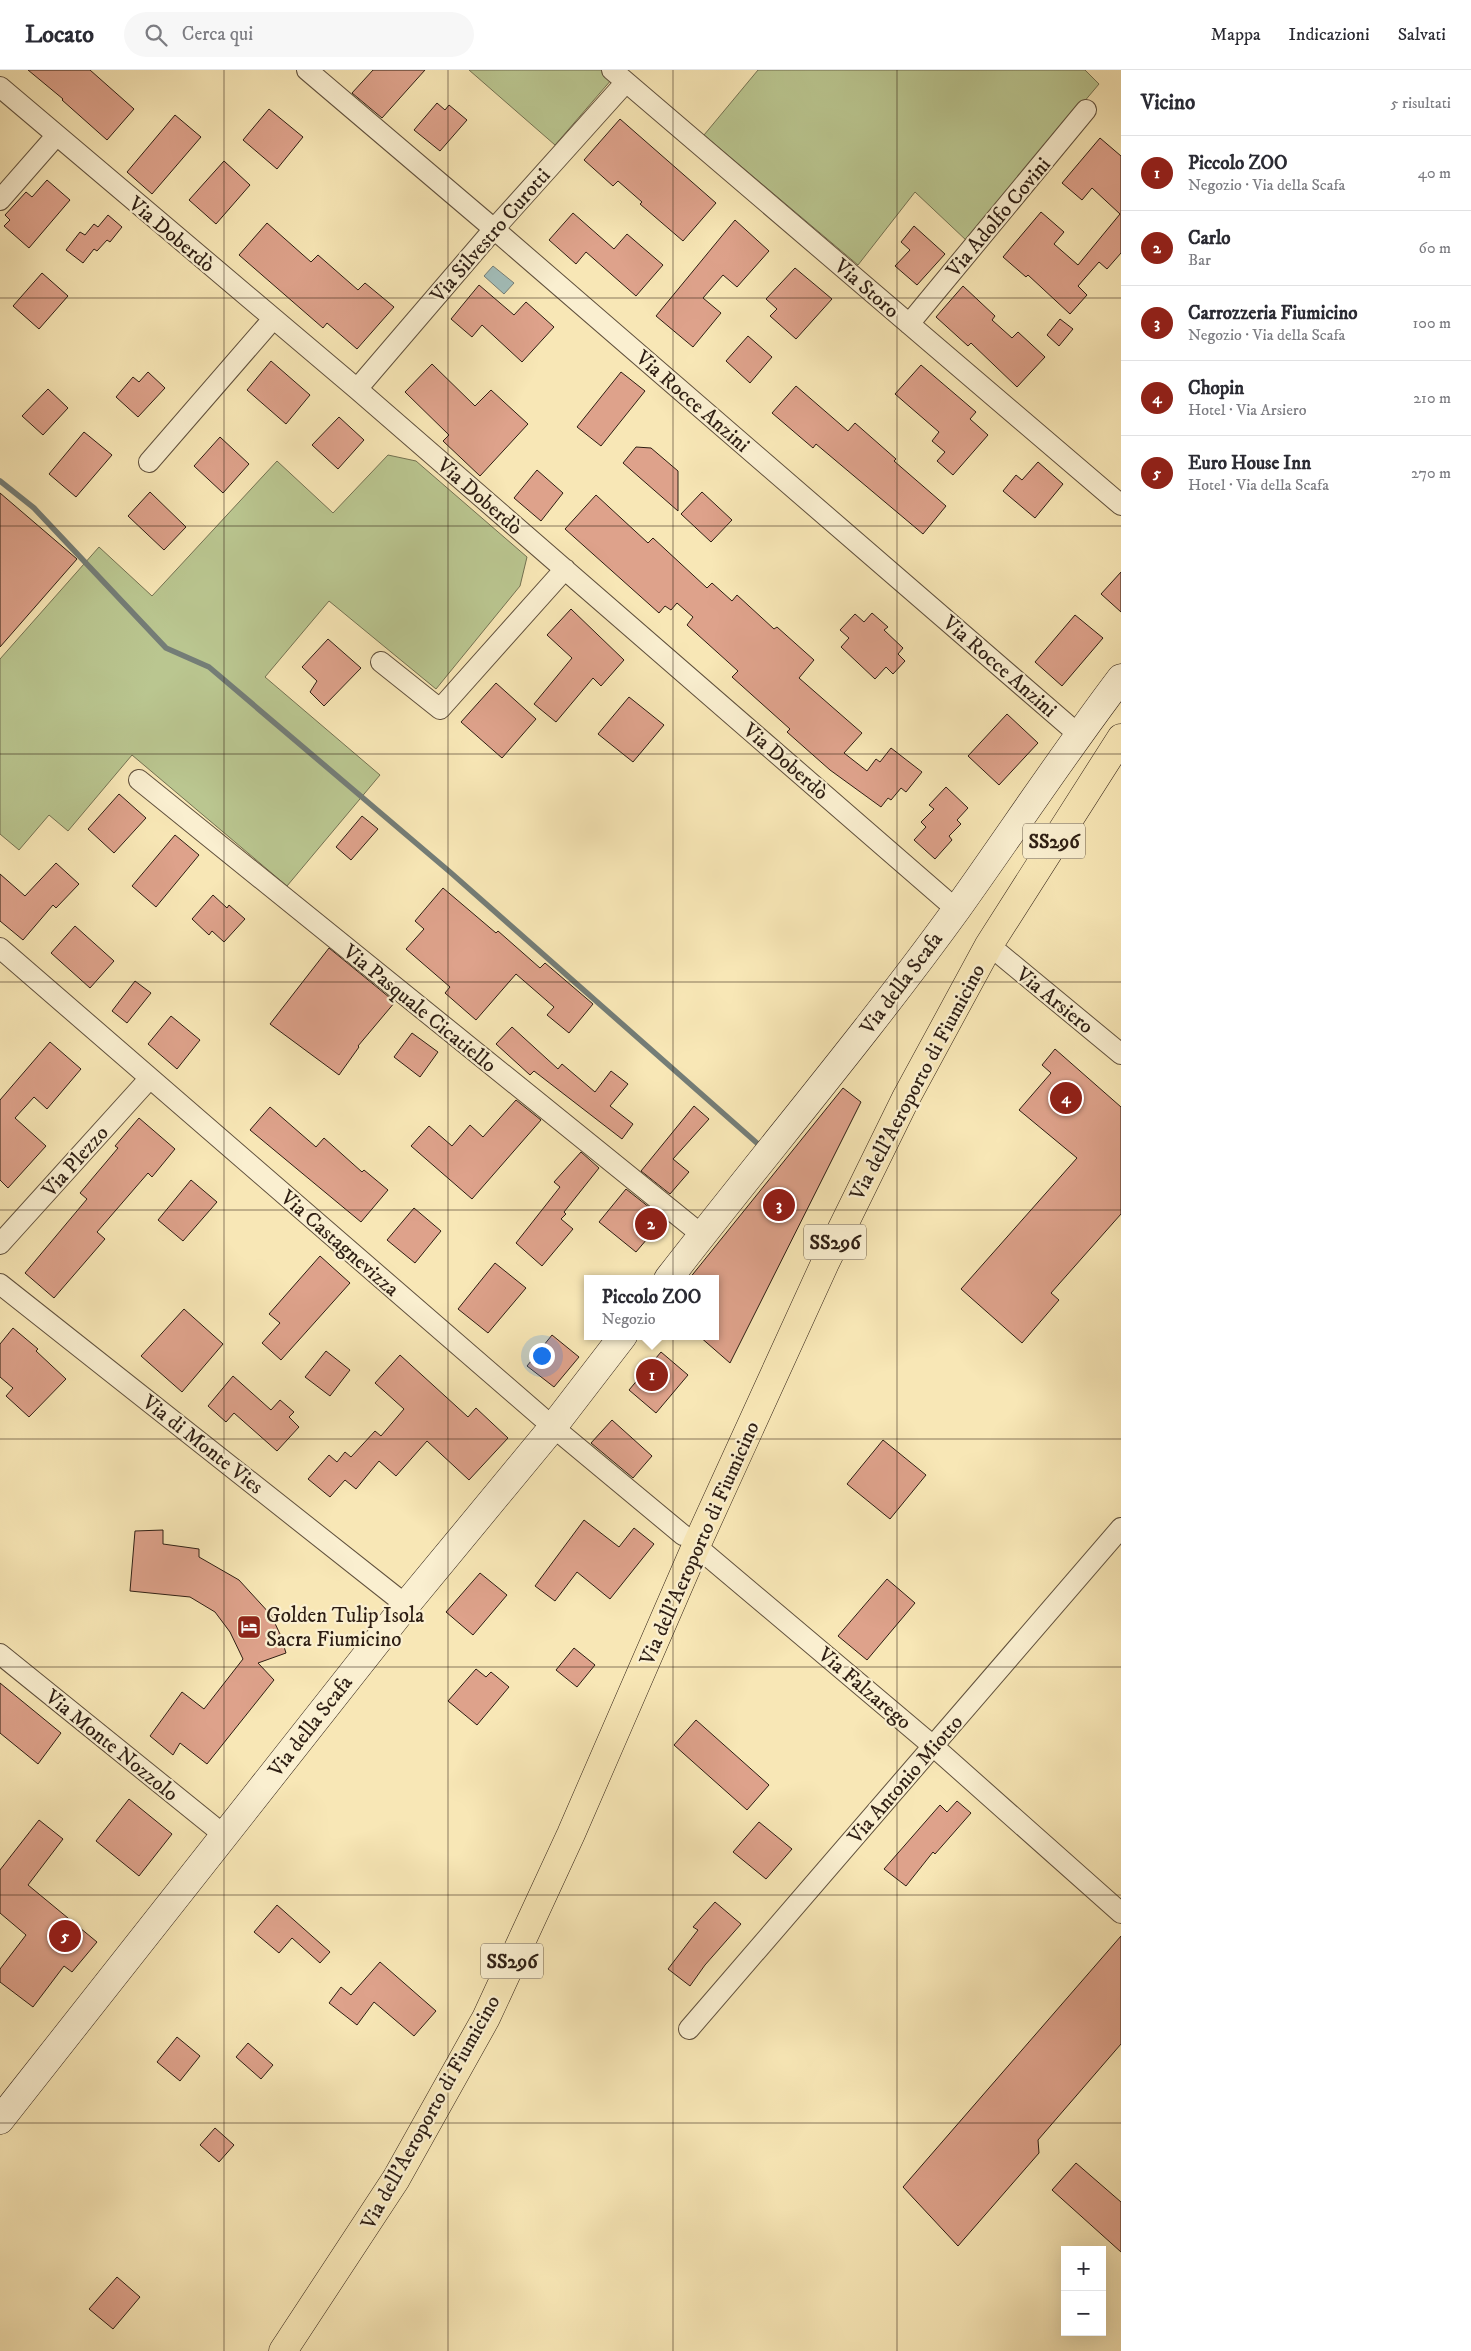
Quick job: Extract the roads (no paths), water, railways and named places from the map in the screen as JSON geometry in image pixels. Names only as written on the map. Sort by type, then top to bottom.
[{"type":"main road","name":"Via dell'Aeroporto di Fiumicino","points":[[283,2351],[396,2179],[486,2018],[571,1834],[690,1540],[906,1098],[989,946],[1121,738]]},
{"type":"street","name":"Via Rocce Anzini","points":[[307,70],[494,229],[1078,734]]},
{"type":"street","name":"Via Silvestro Curotti","points":[[356,389],[494,229],[619,76]]},
{"type":"street","name":"Via Storo","points":[[619,76],[1121,506]]},
{"type":"street","name":"Via Doberdò","points":[[0,87],[356,389],[956,910]]},
{"type":"street","name":"Via Adolfo Covini","points":[[909,324],[1086,110]]},
{"type":"street","points":[[0,200],[56,136]]},
{"type":"street","points":[[148,462],[274,319]]},
{"type":"street","points":[[381,662],[440,709],[565,569]]},
{"type":"street","name":"Via della Scafa","points":[[671,1275],[842,1061],[956,910],[1078,734],[1121,678]]},
{"type":"street","name":"Via Pasquale Cicatiello","points":[[139,780],[702,1235]]},
{"type":"street","name":"Via Arsiero","points":[[989,946],[1121,1054]]},
{"type":"street","name":"Via Castagnevizza","points":[[0,948],[553,1428],[690,1540]]},
{"type":"street","name":"Via Plezzo","points":[[0,1244],[150,1078]]},
{"type":"street","name":"Via di Monte Vies","points":[[0,1284],[406,1604]]},
{"type":"street","name":"Via della Scafa","points":[[0,2120],[406,1604],[553,1428],[620,1340]]},
{"type":"street","name":"Via Antonio Miotto","points":[[689,2029],[1121,1528]]},
{"type":"street","name":"Via Falzarego","points":[[690,1540],[933,1746],[1121,1913]]},
{"type":"street","name":"Via Monte Nozzolo","points":[[0,1654],[224,1835]]},
{"type":"water","points":[[493,266],[514,283],[504,294],[484,276]]},
{"type":"waterway","points":[[0,481],[34,508],[166,648],[209,667],[450,872],[758,1144]]},
{"type":"place","name":"Chopin","points":[[1066,1098]]},
{"type":"place","name":"Carrozzeria Fiumicino","points":[[779,1205]]},
{"type":"place","name":"Carlo","points":[[651,1224]]},
{"type":"place","name":"Piccolo ZOO","points":[[652,1375]]},
{"type":"place","name":"Golden Tulip Isola Sacra Fiumicino","points":[[249,1627]]},
{"type":"place","name":"Euro House Inn","points":[[65,1936]]}]
